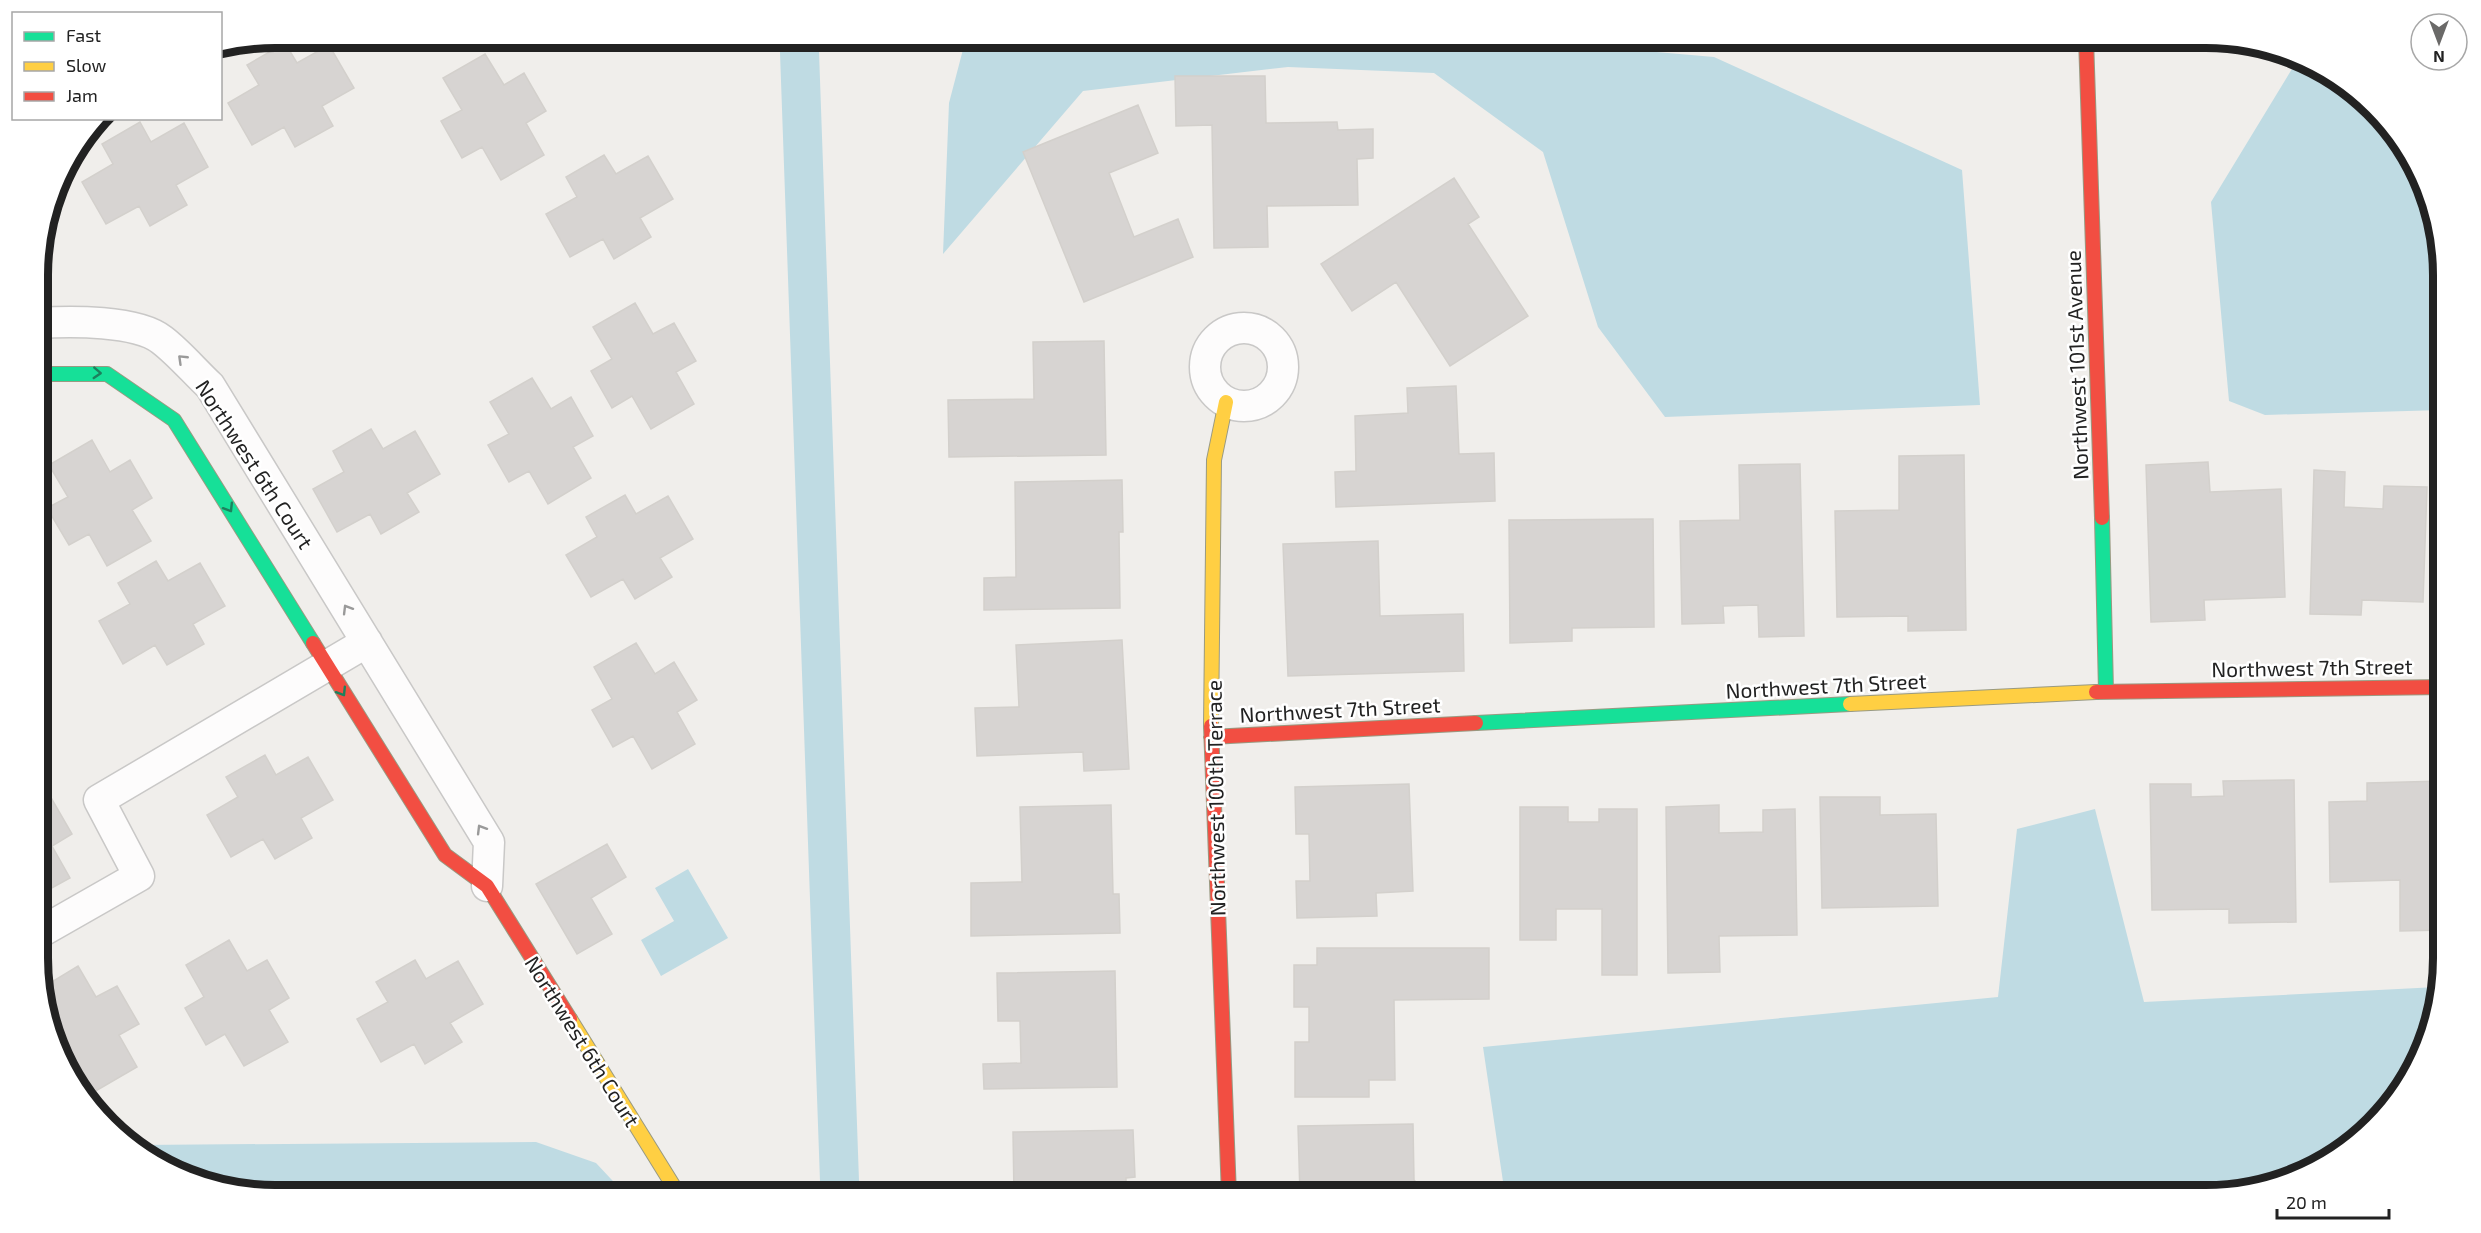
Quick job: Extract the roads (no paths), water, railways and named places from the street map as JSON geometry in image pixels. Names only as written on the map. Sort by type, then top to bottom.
[{"type":"street","name":"Northwest 101st Avenue","points":[[2086,48],[2098,343],[2106,692]]},
{"type":"street","name":"Northwest 6th Court","points":[[48,322],[74,321],[121,326],[160,338],[210,386],[489,842],[487,886]]},
{"type":"street","name":"Northwest 6th Court","points":[[48,374],[107,374],[174,420],[445,855],[487,886],[673,1185]]},
{"type":"street","name":"Northwest 100th Terrace","points":[[1226,402],[1214,460],[1211,737],[1229,1185]]},
{"type":"street","points":[[48,928],[139,876],[99,801],[367,642]]},
{"type":"street","name":"Northwest 7th Street","points":[[1211,737],[2106,692],[2433,687]]},
{"type":"water","points":[[963,48],[1610,48],[1714,57],[1962,170],[1980,405],[1665,417],[1598,327],[1543,152],[1434,73],[1288,67],[1083,91],[943,254],[949,103]]},
{"type":"water","points":[[2294,65],[2332,86],[2356,104],[2377,125],[2403,162],[2416,188],[2429,231],[2433,261],[2433,410],[2265,415],[2229,401],[2211,202]]},
{"type":"water","points":[[2095,809],[2144,1002],[2431,987],[2416,1045],[2395,1084],[2377,1108],[2356,1129],[2319,1155],[2279,1173],[2250,1181],[2220,1185],[1504,1185],[1483,1047],[1998,997],[2017,829]]},
{"type":"water","points":[[688,869],[728,938],[661,976],[641,940],[674,921],[655,888]]},
{"type":"water","points":[[536,1142],[596,1163],[617,1185],[261,1185],[231,1181],[202,1173],[175,1162],[146,1145]]},
{"type":"waterway","points":[[799,48],[840,1185]]}]
